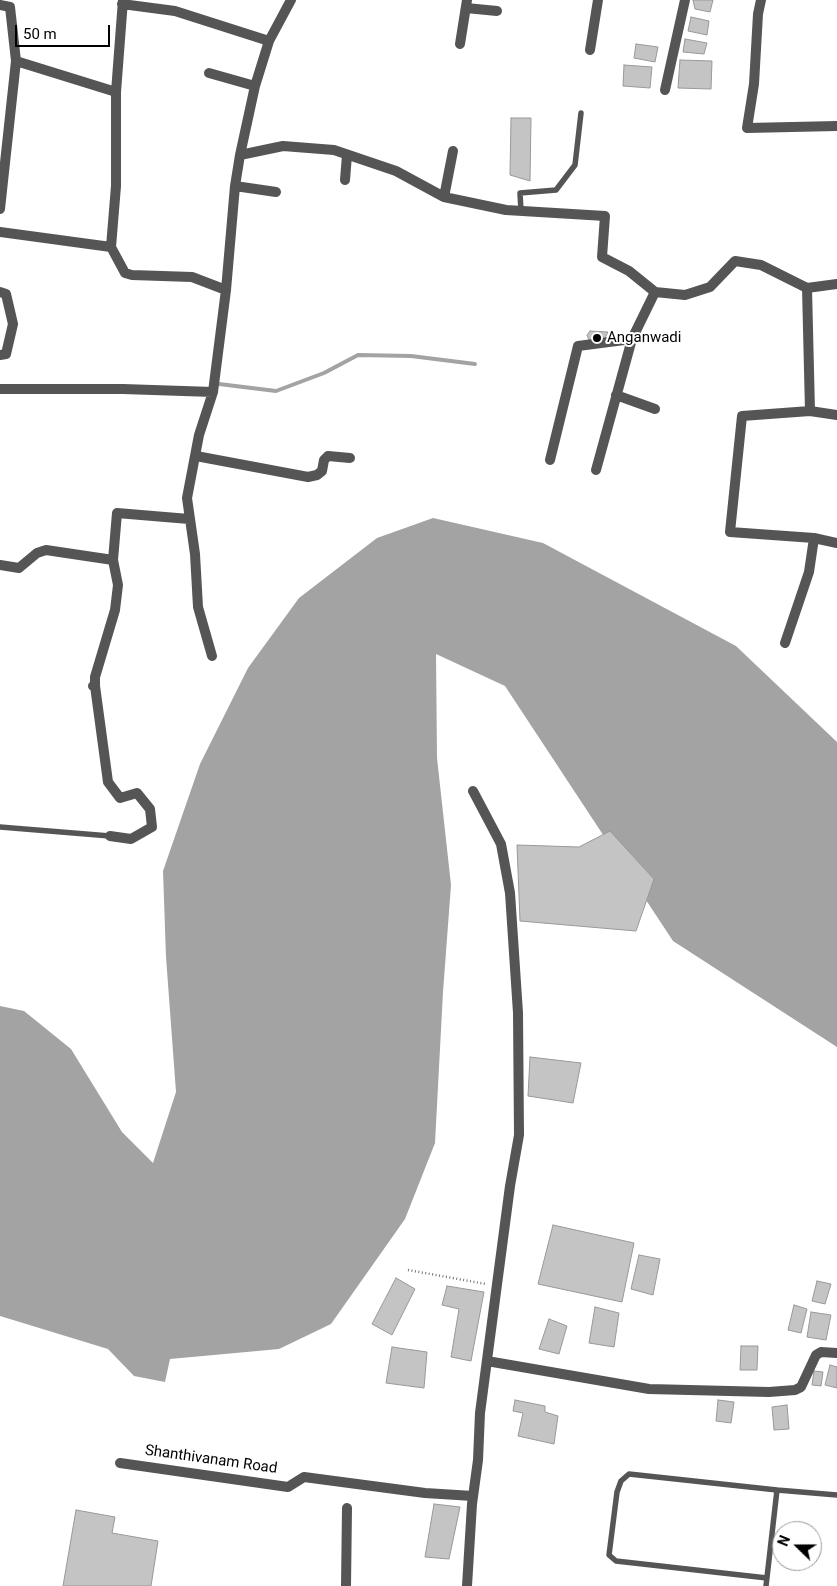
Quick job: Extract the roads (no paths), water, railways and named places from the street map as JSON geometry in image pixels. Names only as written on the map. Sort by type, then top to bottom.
[{"type":"street","points":[[212,656],[198,607],[195,554],[187,498],[200,436],[213,392],[240,155],[255,86],[269,41],[291,0]]},
{"type":"street","points":[[590,50],[598,0]]},
{"type":"street","points":[[665,90],[685,0]]},
{"type":"street","points":[[761,0],[758,14],[754,84],[747,128],[837,126]]},
{"type":"street","points":[[226,290],[192,277],[132,276],[125,273],[111,247],[116,186],[116,92],[122,2],[175,11],[269,41]]},
{"type":"street","points":[[460,44],[467,4],[498,11]]},
{"type":"street","points":[[0,5],[10,7],[16,61],[0,209]]},
{"type":"street","points":[[16,61],[116,92]]},
{"type":"street","points":[[209,73],[255,86]]},
{"type":"street","points":[[240,155],[282,146],[334,150],[396,172],[444,197],[506,210],[605,216],[602,257],[629,271],[655,292],[685,295],[710,287],[735,261],[761,264],[807,288],[837,284]]},
{"type":"street","points":[[444,197],[452,151]]},
{"type":"street","points":[[344,180],[347,155]]},
{"type":"street","points":[[235,186],[276,192]]},
{"type":"street","points":[[0,232],[111,247]]},
{"type":"street","points":[[807,288],[810,411]]},
{"type":"street","points":[[0,292],[6,294],[13,324],[6,354],[0,355]]},
{"type":"street","points":[[596,470],[632,339],[655,292]]},
{"type":"street","points":[[550,460],[578,346],[632,339]]},
{"type":"street","points":[[0,389],[123,389],[213,392]]},
{"type":"street","points":[[616,395],[655,409]]},
{"type":"street","points":[[837,415],[810,411],[742,416],[730,532],[814,538],[837,542]]},
{"type":"street","points":[[196,456],[308,477],[317,476],[322,471],[324,460],[328,456],[350,458]]},
{"type":"street","points":[[110,836],[131,839],[152,827],[150,809],[136,793],[120,798],[108,782],[94,686],[115,610],[118,585],[113,560],[117,513],[189,519]]},
{"type":"street","points":[[785,643],[809,572],[814,538]]},
{"type":"street","points":[[0,565],[20,568],[37,553],[46,550],[113,560]]},
{"type":"street","points":[[467,1586],[473,1496],[487,1361],[510,1186],[519,1135],[518,1013],[510,893],[501,844],[473,791]]},
{"type":"street","points":[[487,1361],[650,1389],[768,1392],[801,1388],[812,1360],[816,1355],[821,1352],[837,1353]]},
{"type":"street","name":"Shanthivanam Road","points":[[120,1463],[288,1486],[304,1477],[425,1493],[473,1496]]},
{"type":"street","points":[[346,1586],[347,1508]]},
{"type":"lane","points":[[521,211],[520,193],[556,190],[575,165],[582,113]]},
{"type":"lane","points":[[0,827],[110,836]]},
{"type":"lane","points":[[767,1578],[616,1561],[609,1555],[617,1492],[621,1481],[629,1474],[837,1495]]},
{"type":"lane","points":[[766,1586],[777,1490]]},
{"type":"waterway","points":[[219,384],[276,391],[324,373],[358,355],[411,356],[475,364]]},
{"type":"place","name":"Anganwadi","points":[[597,338]]}]
